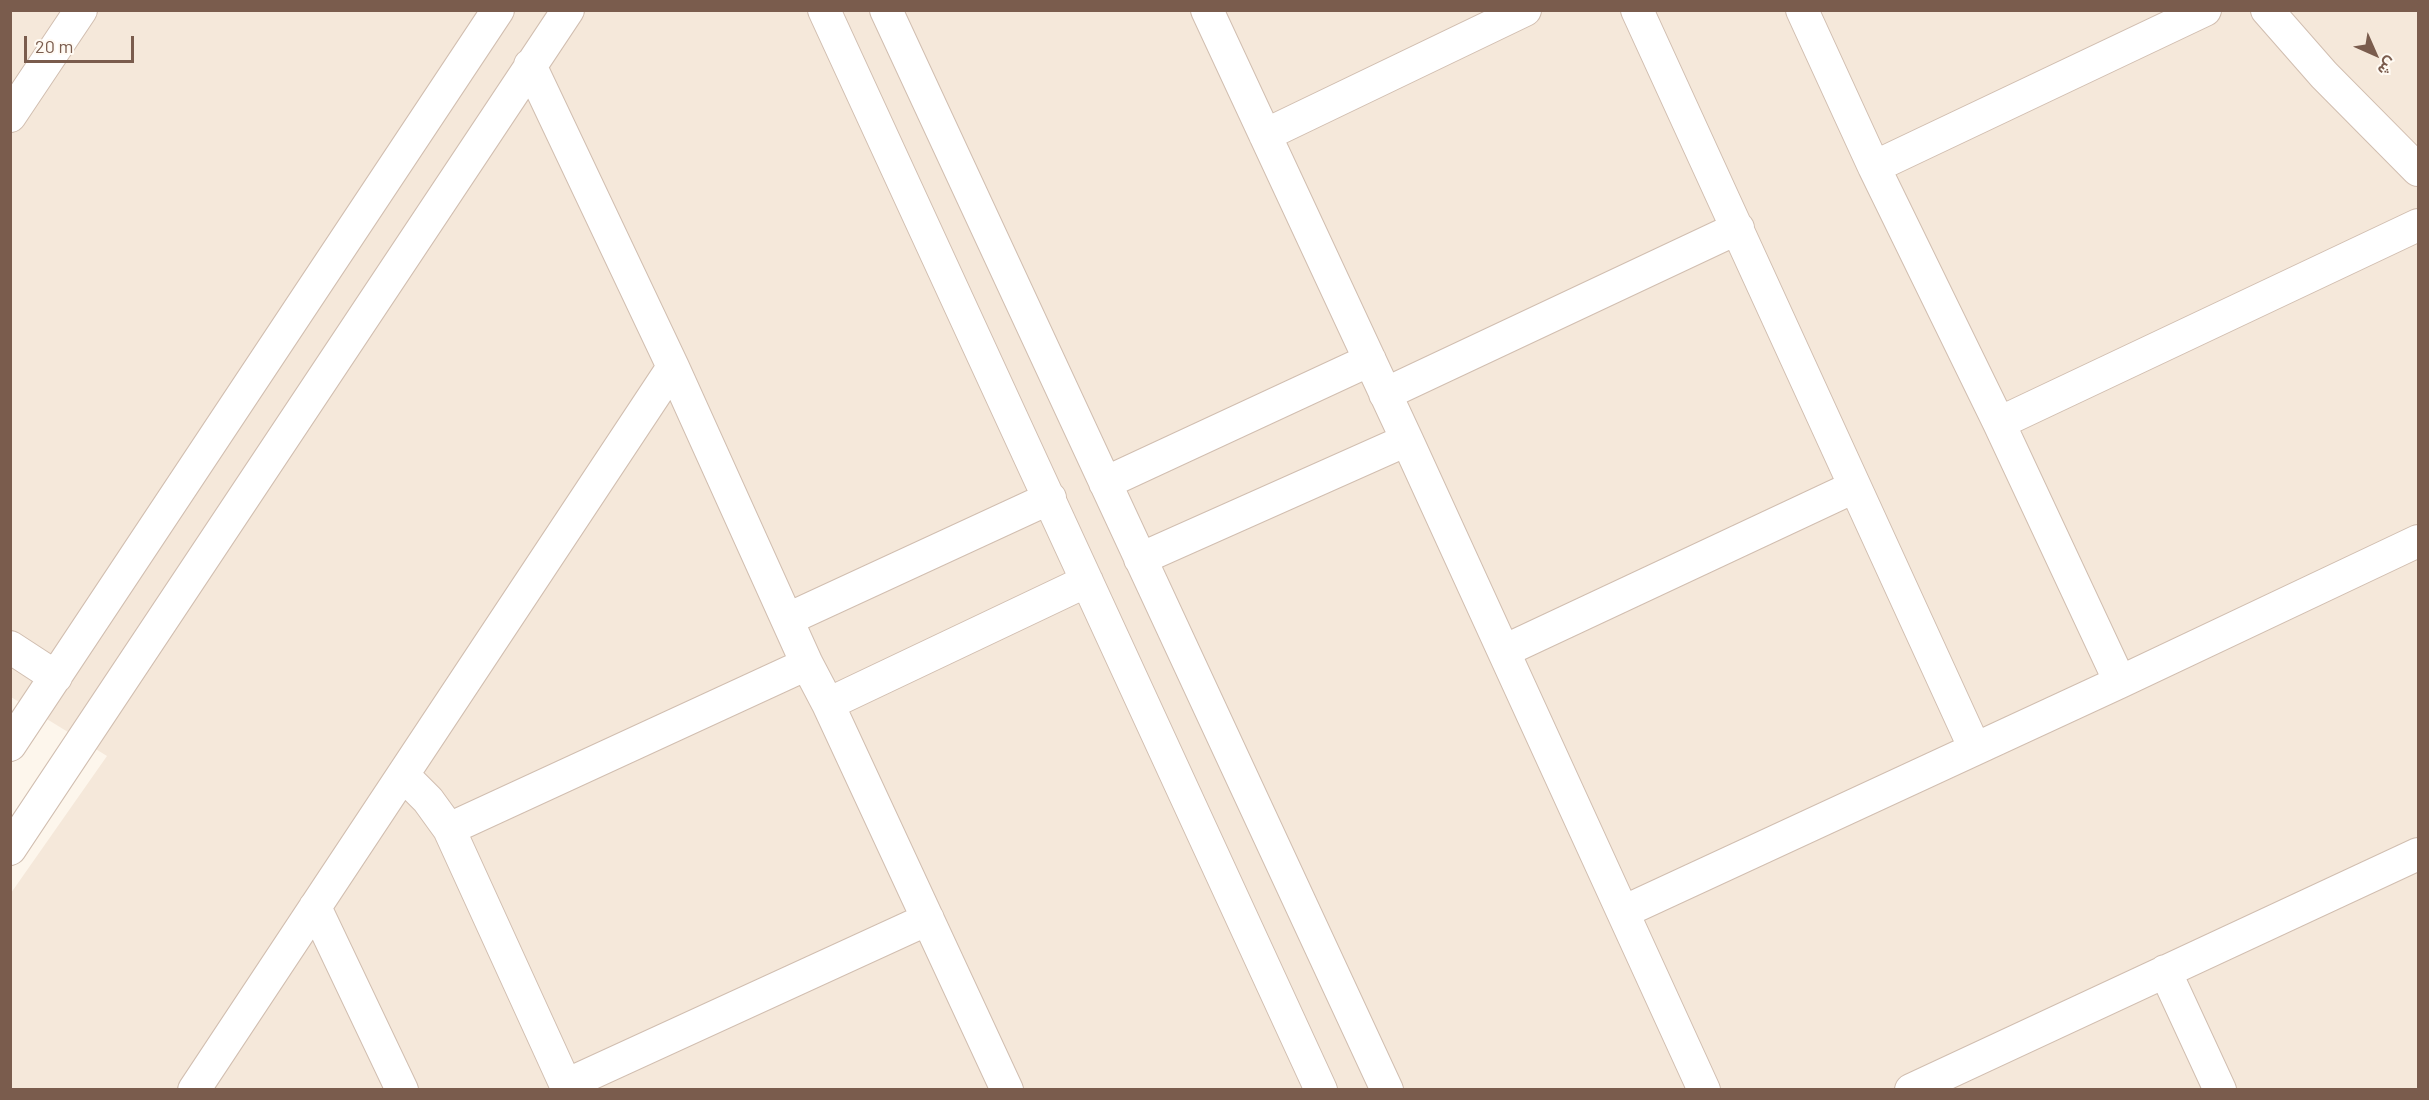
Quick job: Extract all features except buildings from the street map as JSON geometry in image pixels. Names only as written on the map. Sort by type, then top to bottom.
[{"type":"street","points":[[10,116],[81,10]]},
{"type":"street","points":[[10,746],[498,10]]},
{"type":"street","points":[[10,849],[567,10]]},
{"type":"street","points":[[824,10],[1321,1089]]},
{"type":"street","points":[[886,10],[1387,1089]]},
{"type":"street","points":[[1207,10],[1704,1089]]},
{"type":"street","points":[[1265,135],[1525,10]]},
{"type":"street","points":[[1637,10],[1976,749]]},
{"type":"street","points":[[1802,10],[1874,167],[2000,423],[2120,682]]},
{"type":"street","points":[[1874,167],[2205,10]]},
{"type":"street","points":[[2267,10],[2324,75],[2418,170]]},
{"type":"street","points":[[530,65],[673,367],[807,664],[828,704],[1007,1089]]},
{"type":"street","points":[[2000,423],[2418,225]]},
{"type":"street","points":[[1385,394],[1738,228]]},
{"type":"street","points":[[1105,483],[1370,360]]},
{"type":"street","points":[[194,1089],[673,367]]},
{"type":"street","points":[[1140,559],[1407,441]]},
{"type":"street","points":[[1504,651],[1854,487]]},
{"type":"street","points":[[788,619],[1050,498]]},
{"type":"street","points":[[1623,912],[2418,541]]},
{"type":"street","points":[[828,704],[1087,581]]},
{"type":"street","points":[[10,647],[56,677]]},
{"type":"street","points":[[449,830],[807,664]]},
{"type":"street","points":[[403,775],[428,800],[449,830],[567,1087],[928,919]]},
{"type":"street","points":[[1911,1089],[2418,854]]},
{"type":"street","points":[[315,908],[402,1089]]},
{"type":"street","points":[[2165,971],[2220,1089]]},
{"type":"shaded area","points":[[10,11],[2418,11],[2418,1089],[11,1089],[11,893],[107,756],[11,697]]}]
